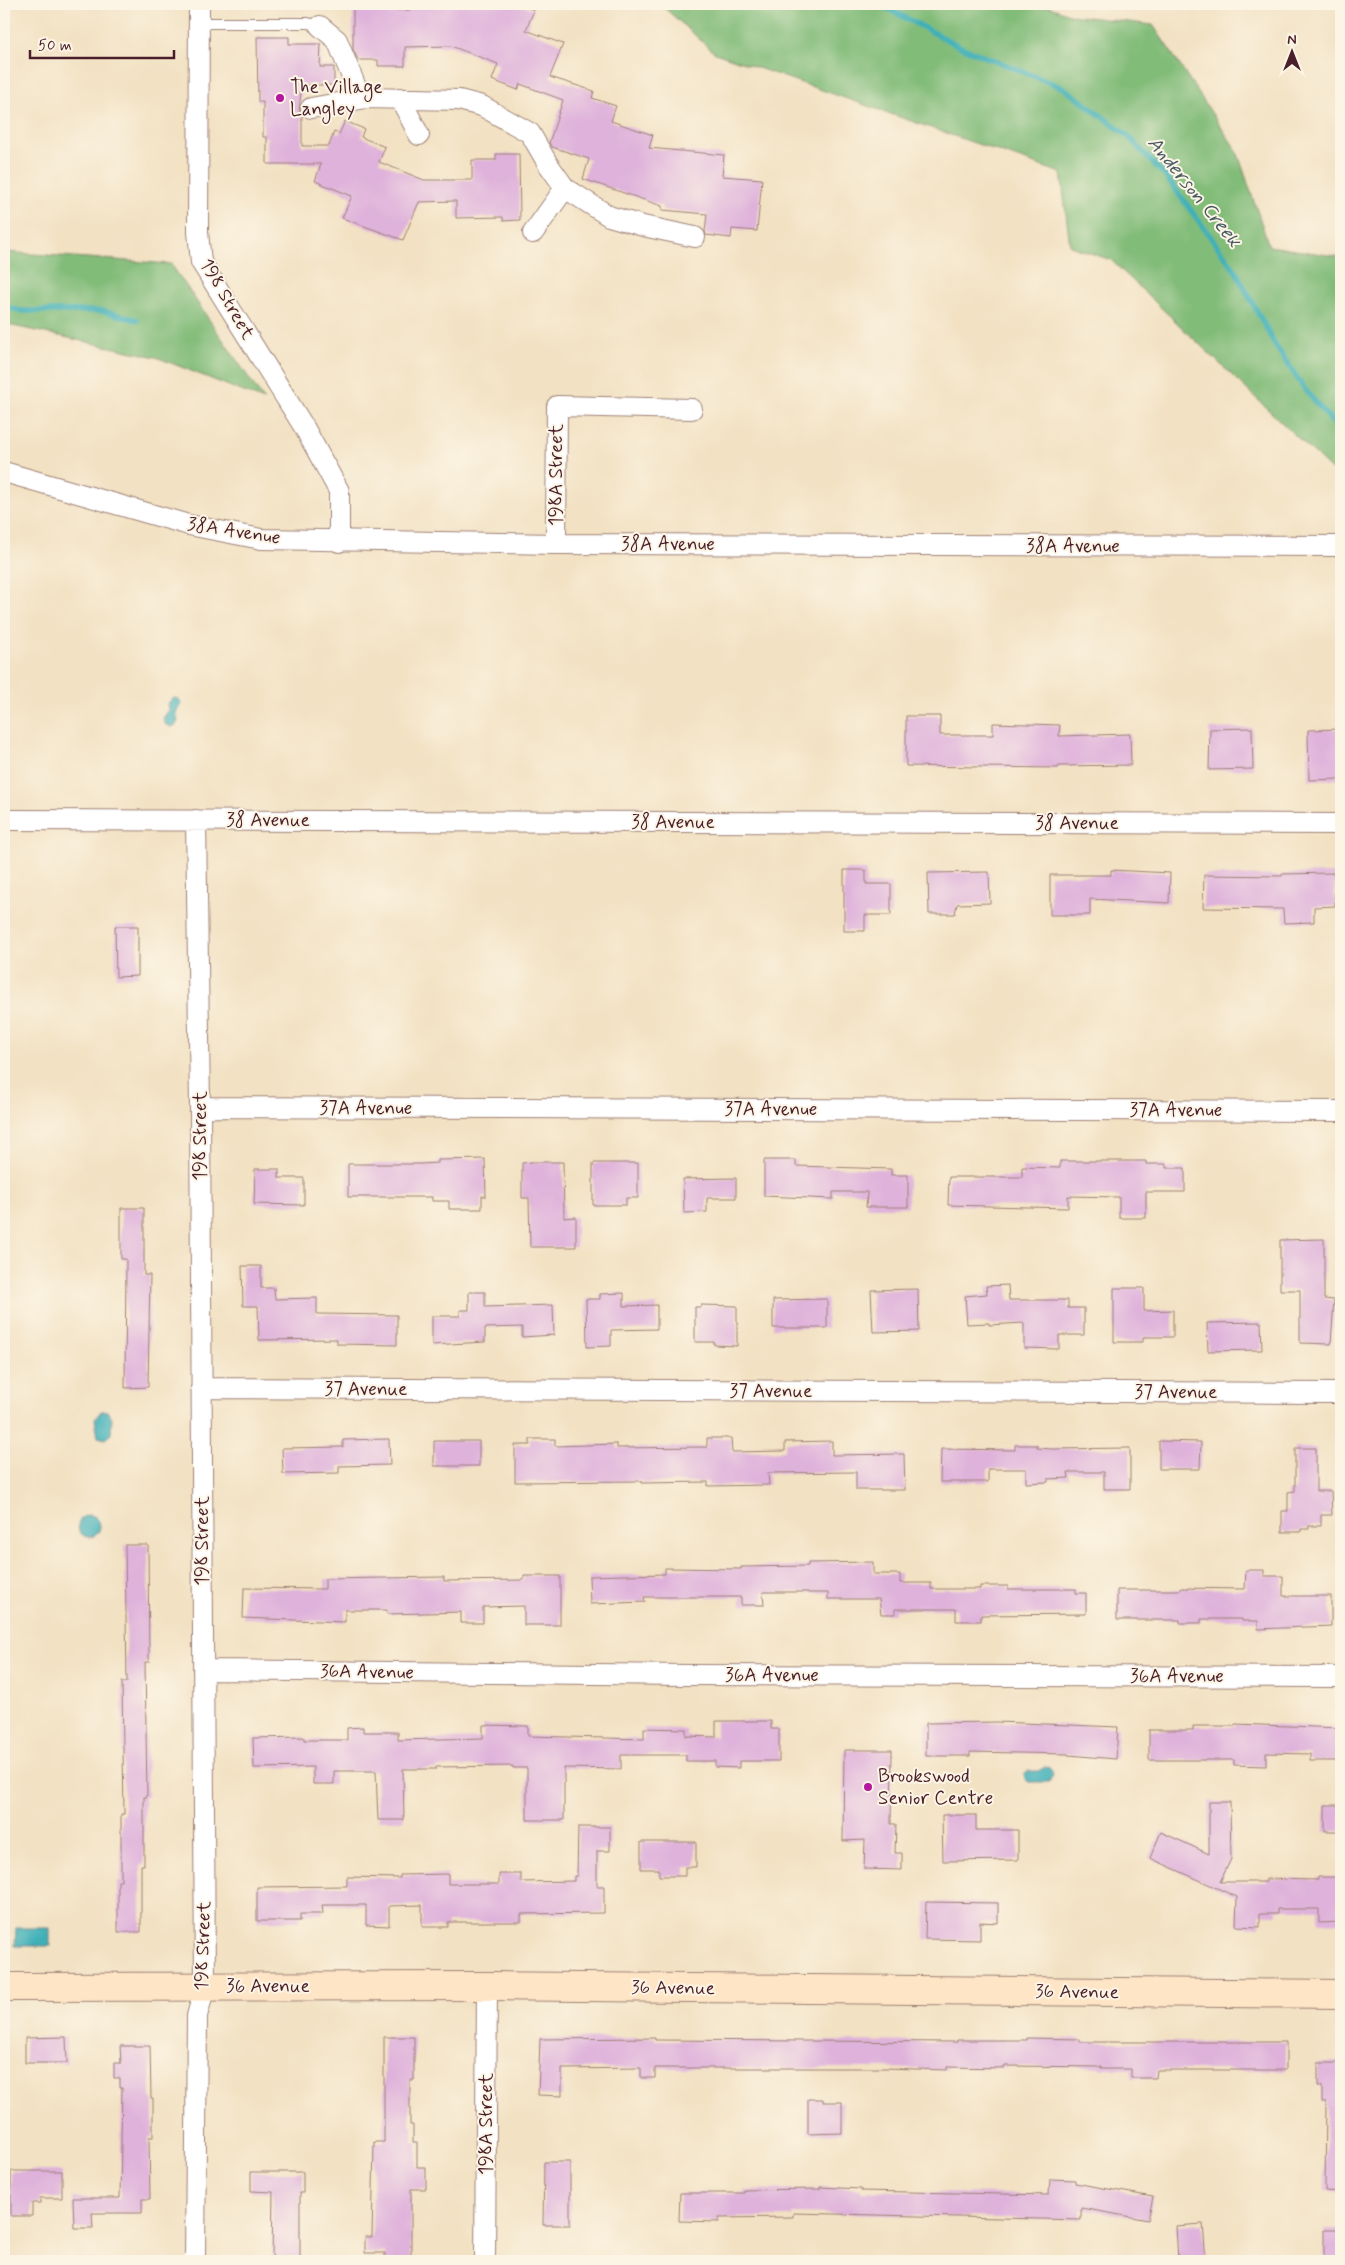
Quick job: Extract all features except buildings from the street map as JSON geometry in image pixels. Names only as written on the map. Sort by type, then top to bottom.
[{"type":"main road","name":"36 Avenue","points":[[4,1987],[487,1986],[1341,1994]]},
{"type":"street","name":"198 Street","points":[[199,13],[198,232],[201,262],[304,427],[339,492],[339,542]]},
{"type":"street","points":[[320,26],[337,40],[356,87],[366,98]]},
{"type":"street","points":[[311,108],[366,98],[458,100],[482,106],[530,133],[565,188],[608,216],[642,226],[695,237]]},
{"type":"street","points":[[400,98],[419,135]]},
{"type":"street","points":[[533,233],[565,188]]},
{"type":"street","name":"198A Street","points":[[556,544],[557,406],[692,409]]},
{"type":"street","name":"38A Avenue","points":[[4,472],[189,525],[261,539],[339,542],[556,544],[1341,546]]},
{"type":"street","name":"38 Avenue","points":[[4,820],[1341,824]]},
{"type":"street","name":"198 Street","points":[[194,2261],[197,2016],[205,1986],[200,1107],[196,820]]},
{"type":"street","name":"37A Avenue","points":[[200,1107],[1341,1111]]},
{"type":"street","name":"37 Avenue","points":[[201,1388],[1341,1393]]},
{"type":"street","name":"36A Avenue","points":[[203,1670],[686,1675],[1341,1677]]},
{"type":"street","name":"198A Street","points":[[485,2261],[487,1986]]},
{"type":"lane","points":[[199,13],[308,23],[320,26]]},
{"type":"green space","points":[[660,4],[1042,4],[1072,15],[1153,25],[1237,151],[1269,246],[1341,257],[1341,479],[1111,260],[1070,246],[1061,173],[715,53]]},
{"type":"green space","points":[[4,252],[171,264],[264,400],[156,357],[4,324]]},
{"type":"water","points":[[174,698],[179,699],[182,705],[176,712],[178,721],[176,725],[170,727],[165,724],[163,718],[169,710],[168,703]]},
{"type":"water","points":[[101,1411],[108,1411],[112,1418],[111,1434],[105,1439],[98,1437],[95,1419]]},
{"type":"water","points":[[85,1515],[93,1515],[100,1522],[100,1530],[93,1537],[85,1537],[78,1530],[78,1522]]},
{"type":"water","points":[[1045,1767],[1050,1768],[1053,1774],[1049,1782],[1029,1782],[1025,1779],[1024,1774],[1028,1771],[1038,1771]]},
{"type":"water","points":[[16,1928],[50,1928],[50,1946],[15,1946]]},
{"type":"waterway","name":"Anderson Creek","points":[[879,4],[963,48],[1064,88],[1127,135],[1167,178],[1235,270],[1275,345],[1306,391],[1339,430]]},
{"type":"waterway","points":[[4,306],[20,311],[103,311],[137,320]]},
{"type":"place","name":"The Village Langley","points":[[280,98]]},
{"type":"place","name":"Brookswood Senior Centre","points":[[868,1787]]}]
